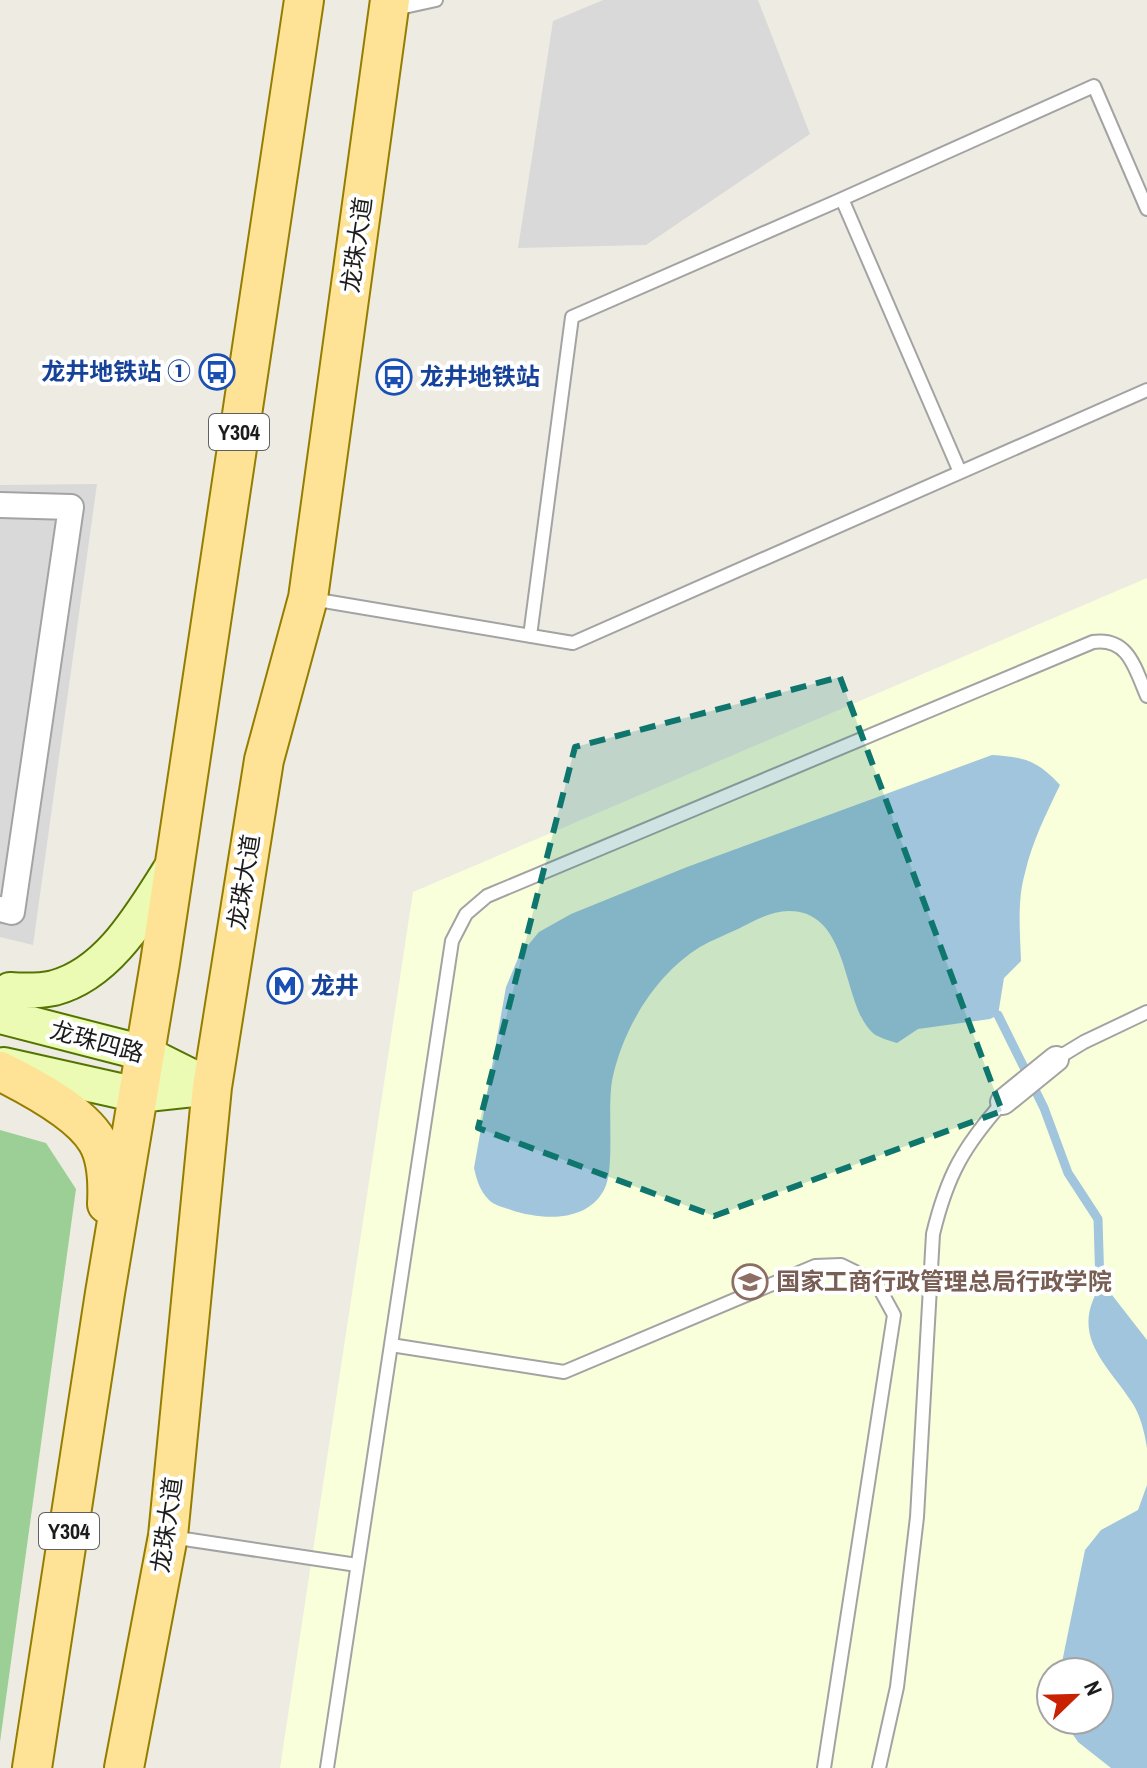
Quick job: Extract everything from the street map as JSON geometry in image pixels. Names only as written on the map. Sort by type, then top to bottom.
[{"type":"main road","name":"Y304","points":[[30,1760],[174,864],[304,0]]},
{"type":"main road","name":"龙珠大道","points":[[124,1768],[168,1536],[212,1087],[264,760],[308,598],[389,5]]},
{"type":"main road","points":[[3,998],[56,987],[91,969],[122,940],[174,864]]},
{"type":"main road","name":"龙珠四路","points":[[3,998],[144,1053],[212,1087]]},
{"type":"main road","name":"龙珠四路","points":[[0,1064],[138,1095],[212,1087]]},
{"type":"main road","points":[[0,1071],[81,1121],[98,1142],[108,1188],[105,1293]]},
{"type":"street","points":[[0,505],[71,507],[12,912],[0,909]]},
{"type":"street","points":[[1003,1102],[1056,1059]]},
{"type":"lane","points":[[389,5],[436,0]]},
{"type":"lane","points":[[530,636],[572,317],[1094,86],[1147,209]]},
{"type":"lane","points":[[842,199],[960,472]]},
{"type":"lane","points":[[308,598],[573,643],[1147,390]]},
{"type":"lane","points":[[327,1768],[452,941],[466,914],[487,896],[1093,642],[1115,643],[1123,650],[1131,660],[1147,696]]},
{"type":"lane","points":[[1056,1059],[1147,1012]]},
{"type":"lane","points":[[879,1768],[897,1687],[917,1517],[933,1234],[943,1194],[960,1155],[1003,1102]]},
{"type":"lane","points":[[391,1345],[564,1372],[815,1266],[841,1265],[876,1282],[894,1315],[824,1768]]},
{"type":"lane","points":[[168,1536],[357,1565]]},
{"type":"highlighted area","points":[[840,677],[1002,1111],[714,1216],[478,1128],[575,747]]},
{"type":"shaded area","points":[[603,0],[758,0],[810,134],[646,245],[518,248],[553,21]]},
{"type":"shaded area","points":[[97,484],[33,945],[0,937],[0,485]]},
{"type":"shaded area","name":"国家工商行政管理总局行政学院","points":[[1147,578],[1147,1768],[280,1768],[413,892]]},
{"type":"green space","points":[[0,1130],[46,1143],[76,1189],[0,1742]]},
{"type":"water","points":[[992,755],[1030,762],[1045,770],[1060,785],[1040,828],[1022,883],[1021,961],[1004,978],[998,1015],[990,1019],[918,1029],[897,1043],[879,1037],[863,1021],[843,962],[824,926],[809,915],[789,911],[769,915],[709,942],[684,958],[644,1003],[625,1039],[613,1076],[608,1180],[596,1201],[575,1213],[549,1217],[511,1210],[494,1204],[486,1197],[474,1168],[506,987],[519,956],[539,932],[571,914],[687,867]]},
{"type":"water","points":[[1100,1286],[1112,1295],[1147,1340],[1147,1448],[1137,1411],[1094,1348],[1089,1320]]},
{"type":"water","points":[[1147,1485],[1147,1768],[1111,1768],[1074,1736],[1115,1736],[1115,1656],[1063,1656],[1085,1550],[1101,1530],[1138,1510]]},
{"type":"waterway","points":[[998,1015],[1044,1108],[1068,1173],[1098,1219],[1100,1286]]},
{"type":"place","name":"龙井地铁站 ①","points":[[217,372]]},
{"type":"place","name":"龙井地铁站","points":[[394,377]]},
{"type":"place","name":"龙井","points":[[285,986]]},
{"type":"place","name":"国家工商行政管理总局行政学院","points":[[750,1282]]}]
